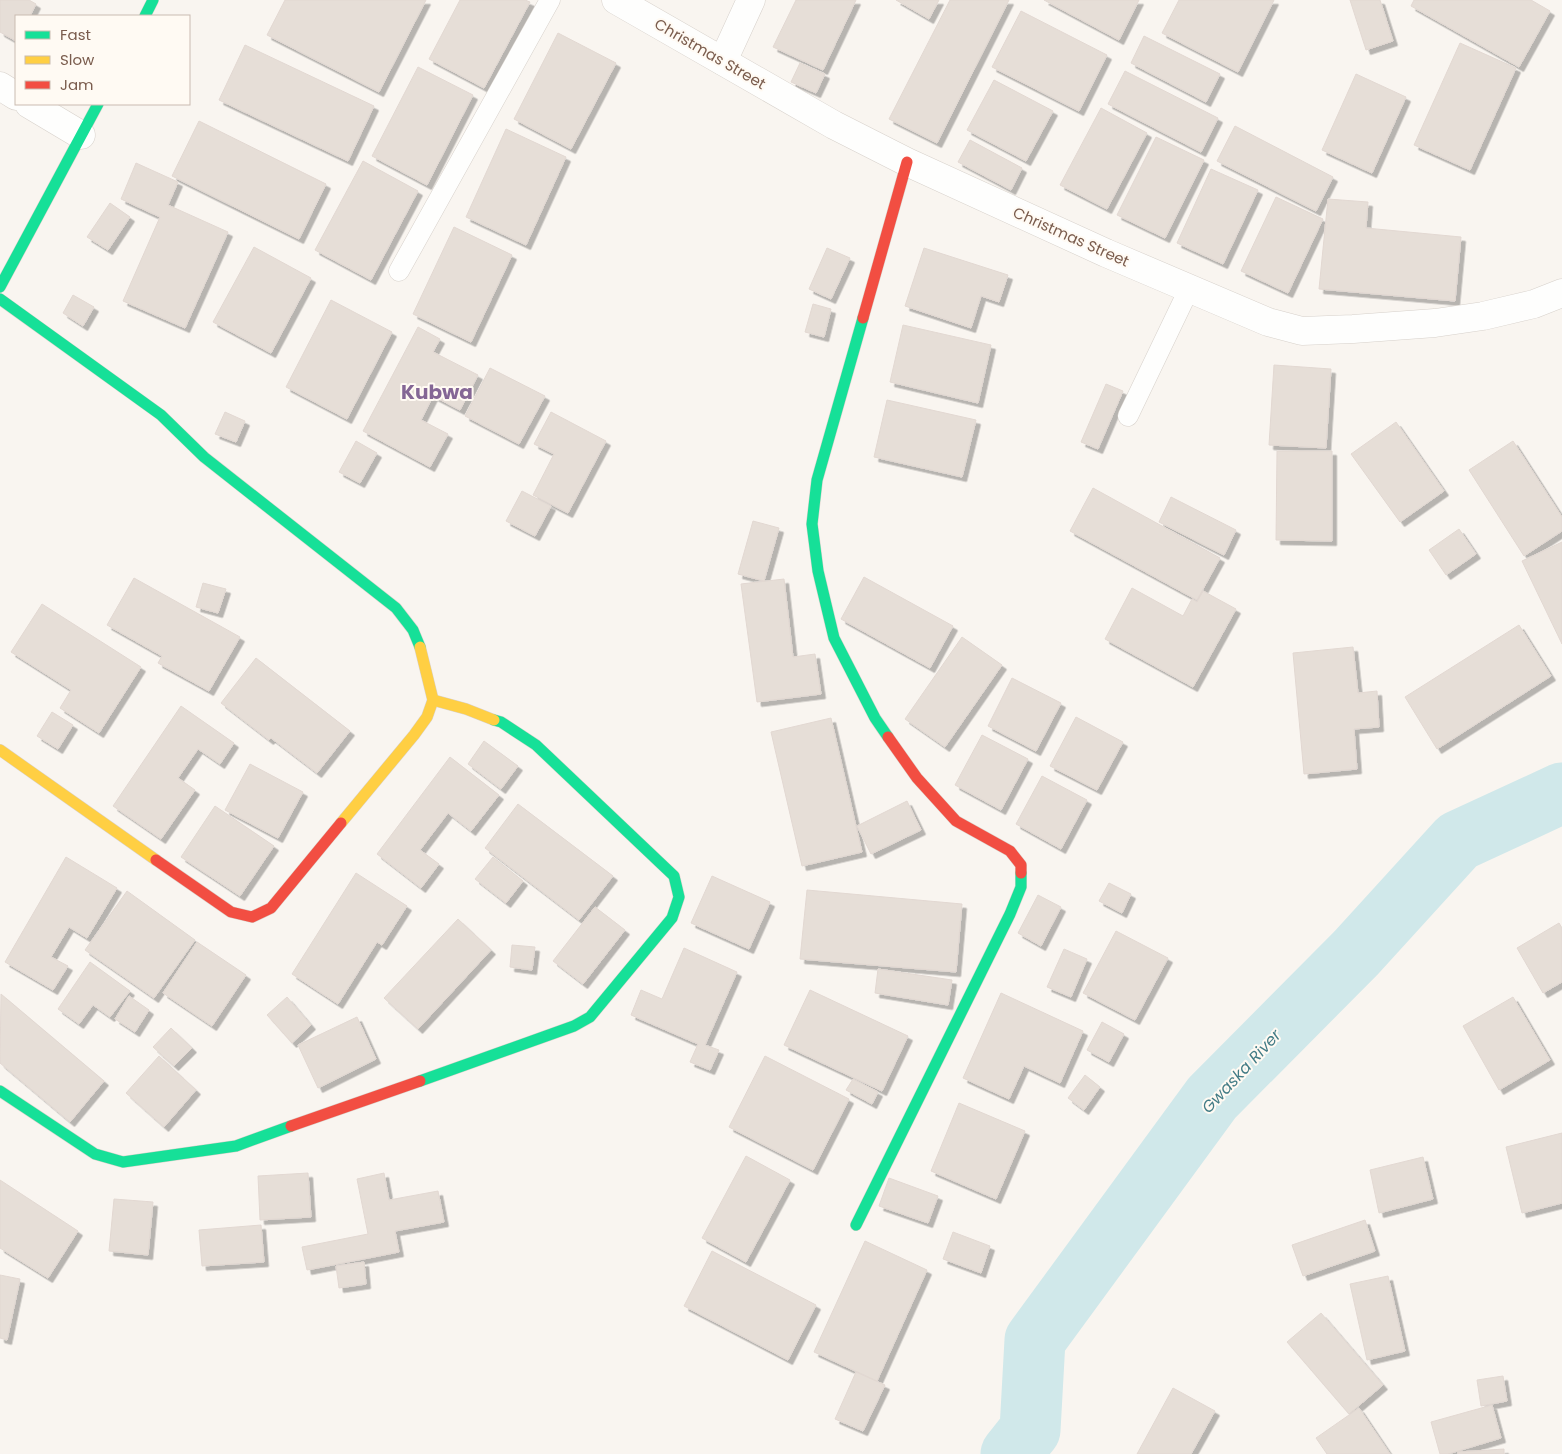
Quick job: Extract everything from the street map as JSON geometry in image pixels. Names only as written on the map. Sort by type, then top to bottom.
[{"type":"street","points":[[146,15],[153,0]]},
{"type":"street","name":"Christmas Street","points":[[616,0],[834,124],[908,162],[1106,254],[1268,322],[1302,331],[1435,323],[1483,316],[1534,304],[1562,293]]},
{"type":"street","points":[[723,61],[751,0]]},
{"type":"street","points":[[0,86],[15,95]]},
{"type":"street","points":[[31,105],[81,135]]},
{"type":"street","points":[[0,288],[97,105]]},
{"type":"street","points":[[856,1226],[1010,914],[1021,887],[1021,865],[1010,851],[956,820],[917,778],[875,718],[834,638],[818,571],[812,524],[817,480],[908,162]]},
{"type":"street","points":[[0,299],[161,415],[204,457],[396,608],[413,630],[422,651],[434,700],[427,717],[414,735],[271,908],[252,917],[231,912],[0,750]]},
{"type":"street","points":[[0,1091],[95,1154],[123,1162],[153,1159],[236,1146],[574,1026],[590,1017],[672,918],[679,897],[674,876],[528,739],[501,722],[434,700]]},
{"type":"lane","points":[[399,271],[550,0]]},
{"type":"lane","points":[[1128,416],[1189,289]]},
{"type":"building","points":[[0,0],[29,0],[36,4],[30,15],[15,15],[15,40],[0,32]]},
{"type":"building","points":[[285,0],[426,0],[379,92],[267,35]]},
{"type":"building","points":[[460,0],[525,0],[530,2],[484,88],[429,59]]},
{"type":"building","points":[[796,0],[856,0],[823,70],[773,47]]},
{"type":"building","points":[[896,0],[939,0],[929,19]]},
{"type":"building","points":[[950,0],[1009,0],[937,143],[889,119]]},
{"type":"building","points":[[1044,0],[1139,0],[1119,40]]},
{"type":"building","points":[[1179,0],[1274,0],[1238,72],[1162,33]]},
{"type":"building","points":[[1350,0],[1380,0],[1393,41],[1366,50]]},
{"type":"building","points":[[1414,0],[1531,0],[1550,11],[1519,67],[1411,6]]},
{"type":"building","points":[[1021,11],[1107,55],[1079,111],[992,67]]},
{"type":"building","points":[[558,33],[616,63],[571,149],[514,119]]},
{"type":"building","points":[[1144,36],[1220,74],[1206,102],[1131,63]]},
{"type":"building","points":[[1460,43],[1516,68],[1470,170],[1414,145]]},
{"type":"building","points":[[245,45],[374,106],[348,161],[219,100]]},
{"type":"building","points":[[800,63],[825,74],[816,93],[791,82]]},
{"type":"building","points":[[418,67],[473,95],[427,185],[372,156]]},
{"type":"building","points":[[1125,71],[1218,118],[1201,152],[1108,104]]},
{"type":"building","points":[[1356,74],[1406,97],[1372,173],[1322,150]]},
{"type":"building","points":[[994,80],[1053,111],[1026,161],[967,130]]},
{"type":"building","points":[[1101,108],[1147,133],[1107,209],[1060,185]]},
{"type":"building","points":[[199,121],[326,184],[299,239],[172,176]]},
{"type":"building","points":[[1235,126],[1333,177],[1316,211],[1217,161]]},
{"type":"building","points":[[506,129],[566,157],[526,245],[466,217]]},
{"type":"building","points":[[1156,137],[1204,160],[1165,238],[1117,215]]},
{"type":"building","points":[[970,140],[1022,168],[1011,190],[958,162]]},
{"type":"building","points":[[363,161],[418,191],[371,280],[315,250]]},
{"type":"building","points":[[136,163],[178,182],[168,205],[228,232],[185,328],[123,301],[160,217],[121,199]]},
{"type":"building","points":[[1211,169],[1258,190],[1223,264],[1177,243]]},
{"type":"building","points":[[1276,197],[1323,219],[1288,293],[1241,271]]},
{"type":"building","points":[[1328,199],[1368,202],[1366,228],[1461,237],[1455,301],[1319,289]]},
{"type":"building","points":[[110,203],[130,217],[108,250],[87,237]]},
{"type":"building","points":[[454,227],[512,255],[471,342],[413,314]]},
{"type":"building","points":[[254,247],[311,278],[271,353],[213,322]]},
{"type":"building","points":[[827,248],[850,258],[831,299],[809,289]]},
{"type":"building","points":[[924,248],[1008,275],[999,302],[981,296],[971,328],[905,306]]},
{"type":"building","points":[[73,295],[94,307],[83,326],[63,313]]},
{"type":"building","points":[[331,300],[392,332],[347,419],[286,387]]},
{"type":"building","points":[[813,304],[831,309],[824,337],[805,332]]},
{"type":"building","points":[[903,325],[991,345],[978,403],[890,382]]},
{"type":"building","points":[[418,327],[440,339],[433,352],[478,375],[460,410],[433,396],[421,420],[448,434],[430,467],[363,431]]},
{"type":"building","points":[[1274,365],[1331,369],[1326,448],[1269,445]]},
{"type":"building","points":[[490,368],[545,396],[519,444],[465,416]]},
{"type":"building","points":[[1106,384],[1123,391],[1098,449],[1081,442]]},
{"type":"building","points":[[887,400],[976,420],[962,477],[874,457]]},
{"type":"building","points":[[225,412],[245,421],[236,442],[215,434]]},
{"type":"building","points":[[551,412],[606,441],[568,513],[533,495],[554,454],[534,444]]},
{"type":"building","points":[[1396,422],[1444,491],[1400,522],[1351,454]]},
{"type":"building","points":[[356,441],[377,453],[360,483],[339,472]]},
{"type":"building","points":[[1513,441],[1562,517],[1562,531],[1524,556],[1469,470]]},
{"type":"building","points":[[1277,451],[1332,451],[1332,541],[1276,540]]},
{"type":"building","points":[[1093,488],[1220,558],[1197,600],[1070,531]]},
{"type":"building","points":[[522,491],[551,506],[535,536],[506,521]]},
{"type":"building","points":[[1171,497],[1236,530],[1224,555],[1159,522]]},
{"type":"building","points":[[753,521],[779,528],[764,581],[738,574]]},
{"type":"building","points":[[1459,529],[1476,554],[1446,575],[1429,550]]},
{"type":"building","points":[[1562,542],[1562,644],[1522,561]]},
{"type":"building","points":[[864,577],[953,626],[930,668],[841,619]]},
{"type":"building","points":[[134,578],[240,637],[209,691],[158,663],[162,656],[107,625]]},
{"type":"building","points":[[784,579],[793,657],[815,654],[821,694],[757,702],[741,584]]},
{"type":"building","points":[[203,583],[226,589],[218,613],[196,607]]},
{"type":"building","points":[[1132,588],[1183,616],[1192,599],[1197,602],[1203,591],[1236,609],[1193,687],[1105,639]]},
{"type":"building","points":[[42,604],[141,667],[99,733],[60,708],[71,690],[11,652]]},
{"type":"building","points":[[1519,625],[1551,676],[1437,749],[1405,697]]},
{"type":"building","points":[[962,637],[1002,665],[945,747],[905,719]]},
{"type":"building","points":[[1353,647],[1358,693],[1377,691],[1379,727],[1354,729],[1357,769],[1304,774],[1293,653]]},
{"type":"building","points":[[256,658],[350,731],[317,773],[271,738],[269,740],[221,703]]},
{"type":"building","points":[[1012,678],[1061,703],[1036,751],[988,726]]},
{"type":"building","points":[[181,706],[234,743],[220,764],[198,749],[178,778],[195,790],[161,839],[113,806]]},
{"type":"building","points":[[52,712],[73,725],[58,749],[37,736]]},
{"type":"building","points":[[1076,717],[1123,742],[1097,790],[1050,766]]},
{"type":"building","points":[[831,718],[862,852],[802,866],[771,732]]},
{"type":"building","points":[[982,735],[1028,759],[1001,810],[955,785]]},
{"type":"building","points":[[484,741],[518,766],[501,789],[468,764]]},
{"type":"building","points":[[450,757],[499,795],[471,831],[448,813],[420,850],[439,864],[421,888],[377,854]]},
{"type":"building","points":[[250,764],[303,792],[278,838],[225,810]]},
{"type":"building","points":[[1042,776],[1087,800],[1061,849],[1016,824]]},
{"type":"building","points":[[907,801],[921,830],[871,854],[857,826]]},
{"type":"building","points":[[518,804],[613,876],[579,920],[485,848]]},
{"type":"building","points":[[215,806],[274,846],[240,896],[181,857]]},
{"type":"building","points":[[66,857],[117,888],[87,938],[69,927],[51,957],[68,966],[53,990],[5,962]]},
{"type":"building","points":[[493,857],[523,881],[506,903],[475,879]]},
{"type":"building","points":[[356,873],[407,906],[382,945],[377,942],[338,1004],[292,974]]},
{"type":"building","points":[[712,876],[770,902],[749,949],[691,923]]},
{"type":"building","points":[[1109,883],[1131,894],[1122,913],[1099,901]]},
{"type":"building","points":[[807,890],[962,904],[956,972],[800,959]]},
{"type":"building","points":[[127,891],[195,940],[154,998],[85,950]]},
{"type":"building","points":[[1038,895],[1061,907],[1041,946],[1018,933]]},
{"type":"building","points":[[595,907],[625,930],[583,984],[553,961]]},
{"type":"building","points":[[458,919],[491,950],[418,1029],[384,998]]},
{"type":"building","points":[[1559,923],[1562,928],[1562,982],[1543,993],[1517,948]]},
{"type":"building","points":[[1116,931],[1168,958],[1135,1020],[1083,993]]},
{"type":"building","points":[[197,942],[246,975],[212,1026],[163,993]]},
{"type":"building","points":[[512,945],[535,947],[532,970],[510,967]]},
{"type":"building","points":[[684,948],[737,972],[705,1045],[719,1050],[710,1070],[690,1062],[698,1044],[631,1015],[641,990],[662,999]]},
{"type":"building","points":[[1064,949],[1087,959],[1071,997],[1047,987]]},
{"type":"building","points":[[90,962],[130,991],[110,1017],[93,1005],[79,1024],[58,1009]]},
{"type":"building","points":[[878,969],[952,980],[948,1005],[875,993]]},
{"type":"building","points":[[810,990],[908,1036],[882,1091],[784,1045]]},
{"type":"building","points":[[1001,993],[1083,1031],[1060,1083],[1024,1066],[1009,1099],[963,1078]]},
{"type":"building","points":[[1,994],[104,1081],[70,1122],[0,1063]]},
{"type":"building","points":[[129,996],[149,1010],[135,1032],[115,1019]]},
{"type":"building","points":[[287,997],[311,1025],[292,1043],[267,1015]]},
{"type":"building","points":[[1513,997],[1550,1060],[1499,1090],[1463,1026]]},
{"type":"building","points":[[357,1017],[376,1059],[318,1088],[298,1045]]},
{"type":"building","points":[[1102,1022],[1124,1034],[1109,1062],[1087,1050]]},
{"type":"building","points":[[171,1028],[192,1048],[174,1066],[153,1047]]},
{"type":"building","points":[[159,1056],[196,1090],[164,1127],[126,1093]]},
{"type":"building","points":[[765,1056],[849,1099],[813,1170],[729,1127]]},
{"type":"building","points":[[1085,1075],[1100,1087],[1084,1110],[1068,1098]]},
{"type":"building","points":[[853,1079],[878,1092],[872,1104],[846,1090]]},
{"type":"building","points":[[959,1103],[1025,1131],[996,1199],[931,1171]]},
{"type":"building","points":[[1562,1133],[1562,1203],[1522,1213],[1506,1147]]},
{"type":"building","points":[[746,1156],[790,1180],[746,1262],[702,1238]]},
{"type":"building","points":[[1423,1157],[1433,1199],[1379,1213],[1370,1170]]},
{"type":"building","points":[[308,1173],[311,1217],[260,1220],[258,1176]]},
{"type":"building","points":[[384,1173],[389,1200],[438,1191],[444,1222],[395,1231],[399,1252],[307,1270],[302,1247],[368,1234],[357,1179]]},
{"type":"building","points":[[889,1178],[938,1196],[928,1223],[879,1206]]},
{"type":"building","points":[[0,1180],[78,1231],[48,1278],[0,1248]]},
{"type":"building","points":[[114,1199],[153,1202],[148,1255],[109,1251]]},
{"type":"building","points":[[1365,1220],[1375,1251],[1303,1276],[1292,1245]]},
{"type":"building","points":[[261,1225],[264,1262],[202,1266],[199,1230]]},
{"type":"building","points":[[953,1232],[990,1246],[981,1273],[943,1259]]},
{"type":"building","points":[[865,1241],[927,1270],[877,1381],[814,1352]]},
{"type":"building","points":[[712,1251],[816,1305],[788,1360],[684,1306]]},
{"type":"building","points":[[364,1262],[366,1284],[339,1288],[336,1266]]},
{"type":"building","points":[[0,1275],[20,1279],[7,1340],[0,1338]]},
{"type":"building","points":[[1388,1276],[1405,1351],[1367,1360],[1350,1284]]},
{"type":"building","points":[[1321,1313],[1383,1385],[1349,1414],[1287,1342]]},
{"type":"building","points":[[856,1372],[885,1385],[863,1431],[835,1419]]},
{"type":"building","points":[[1503,1376],[1507,1401],[1481,1406],[1477,1380]]},
{"type":"building","points":[[1173,1388],[1215,1411],[1191,1454],[1137,1454]]},
{"type":"building","points":[[1492,1405],[1501,1438],[1448,1454],[1440,1454],[1431,1422]]},
{"type":"building","points":[[1359,1408],[1390,1454],[1327,1454],[1316,1438]]},
{"type":"building","points":[[1504,1449],[1504,1454],[1458,1454],[1458,1452]]},
{"type":"waterway","name":"Gwaska River","points":[[1011,1454],[1030,1430],[1035,1340],[1212,1098],[1356,953],[1458,841],[1562,793]]},
{"type":"traffic: fast","points":[[146,15],[153,0]]},
{"type":"traffic: fast","points":[[0,287],[97,105]]},
{"type":"traffic: fast","points":[[0,299],[161,415],[204,457],[396,608],[413,630],[420,647]]},
{"type":"traffic: fast","points":[[863,318],[817,480],[812,524],[818,571],[834,638],[875,718],[888,737]]},
{"type":"traffic: fast","points":[[420,1081],[574,1026],[590,1017],[672,918],[679,897],[674,876],[536,745],[501,722],[494,720]]},
{"type":"traffic: fast","points":[[856,1225],[1010,914],[1021,887],[1021,873]]},
{"type":"traffic: fast","points":[[0,1091],[95,1154],[123,1162],[236,1146],[291,1126]]},
{"type":"traffic: slow","points":[[341,823],[427,717],[433,700],[420,647]]},
{"type":"traffic: slow","points":[[433,700],[466,709],[494,720]]},
{"type":"traffic: slow","points":[[0,750],[156,860]]},
{"type":"traffic: jam","points":[[863,318],[907,162]]},
{"type":"traffic: jam","points":[[888,737],[917,778],[956,821],[1010,851],[1021,865],[1021,873]]},
{"type":"traffic: jam","points":[[156,860],[231,912],[252,917],[271,908],[341,823]]},
{"type":"traffic: jam","points":[[291,1126],[420,1081]]},
{"type":"district","name":"Kubwa","points":[[437,392]]}]
